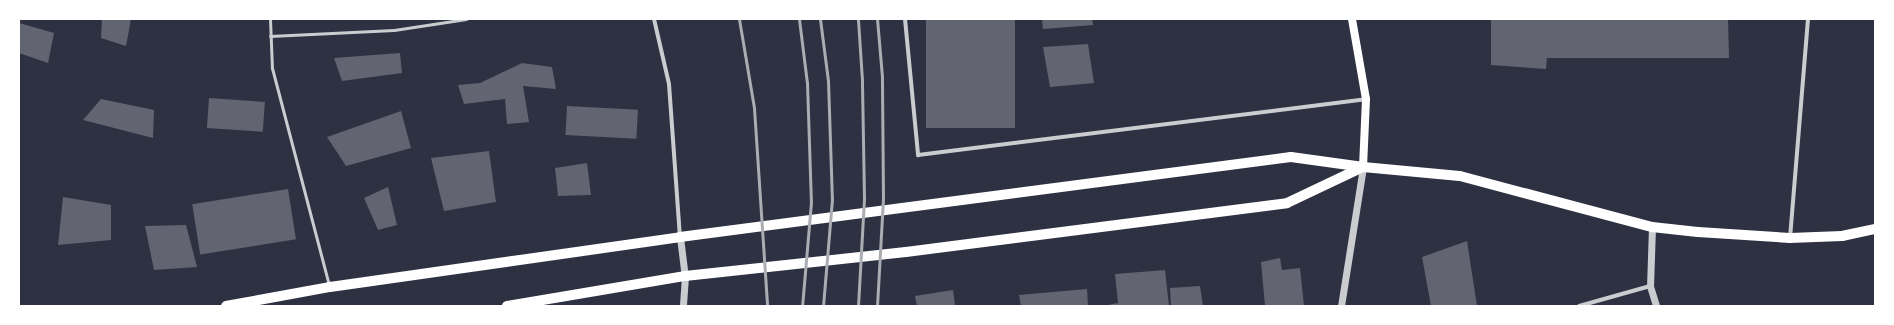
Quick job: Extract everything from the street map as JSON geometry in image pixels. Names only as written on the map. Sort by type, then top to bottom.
[{"type":"main road","points":[[1352,19],[1366,99],[1363,168]]},
{"type":"main road","points":[[226,306],[330,287],[680,236],[1290,157],[1363,168],[1460,176],[1652,227],[1698,232],[1790,238],[1842,236],[1875,229]]},
{"type":"main road","points":[[507,306],[685,276],[906,252],[1287,203],[1363,168]]},
{"type":"street","points":[[654,19],[669,84],[680,236],[685,276],[683,306]]},
{"type":"street","points":[[905,19],[918,155],[1366,99]]},
{"type":"street","points":[[1790,238],[1808,19]]},
{"type":"street","points":[[1341,306],[1363,168]]},
{"type":"street","points":[[1652,227],[1650,286],[1656,306]]},
{"type":"street","points":[[1579,306],[1650,286]]},
{"type":"lane","points":[[270,19],[272,68],[330,287]]},
{"type":"lane","points":[[270,36],[394,30],[466,19]]},
{"type":"building","points":[[102,19],[131,19],[126,46],[101,38]]},
{"type":"building","points":[[926,19],[1015,19],[1015,128],[926,128]]},
{"type":"building","points":[[1042,19],[1092,19],[1093,25],[1043,29]]},
{"type":"building","points":[[1491,19],[1728,19],[1729,58],[1547,58],[1546,69],[1491,65]]},
{"type":"building","points":[[19,23],[54,33],[48,63],[19,53]]},
{"type":"building","points":[[1088,44],[1094,83],[1050,87],[1043,47]]},
{"type":"building","points":[[400,53],[402,73],[342,81],[334,58]]},
{"type":"building","points":[[522,63],[552,67],[556,89],[523,86],[529,122],[507,124],[505,99],[464,104],[458,85],[480,83]]},
{"type":"building","points":[[209,98],[265,102],[263,132],[207,128]]},
{"type":"building","points":[[101,99],[154,110],[153,138],[83,120]]},
{"type":"building","points":[[567,106],[638,110],[636,139],[565,135]]},
{"type":"building","points":[[401,111],[411,148],[346,166],[327,137]]},
{"type":"building","points":[[489,151],[496,202],[444,211],[431,158]]},
{"type":"building","points":[[587,163],[591,195],[558,196],[555,168]]},
{"type":"building","points":[[388,187],[397,225],[378,230],[364,198]]},
{"type":"building","points":[[288,189],[296,239],[200,255],[192,204]]},
{"type":"building","points":[[63,197],[111,205],[111,240],[58,245]]},
{"type":"building","points":[[186,225],[197,267],[154,270],[145,226]]},
{"type":"building","points":[[1467,241],[1477,306],[1431,306],[1422,257]]},
{"type":"building","points":[[1280,258],[1282,270],[1300,268],[1304,306],[1265,306],[1261,262]]},
{"type":"building","points":[[1165,270],[1169,306],[1102,306],[1118,303],[1115,274]]},
{"type":"building","points":[[1200,286],[1203,306],[1171,306],[1170,288]]},
{"type":"building","points":[[1087,289],[1088,306],[1021,306],[1019,295]]},
{"type":"building","points":[[953,290],[955,306],[917,306],[915,296]]},
{"type":"railway","points":[[739,19],[754,108],[767,306]]},
{"type":"railway","points":[[799,19],[807,83],[811,202],[802,306]]},
{"type":"railway","points":[[820,19],[828,81],[832,199],[823,306]]},
{"type":"railway","points":[[858,19],[862,80],[864,198],[858,306]]},
{"type":"railway","points":[[877,19],[882,77],[883,198],[877,306]]}]
